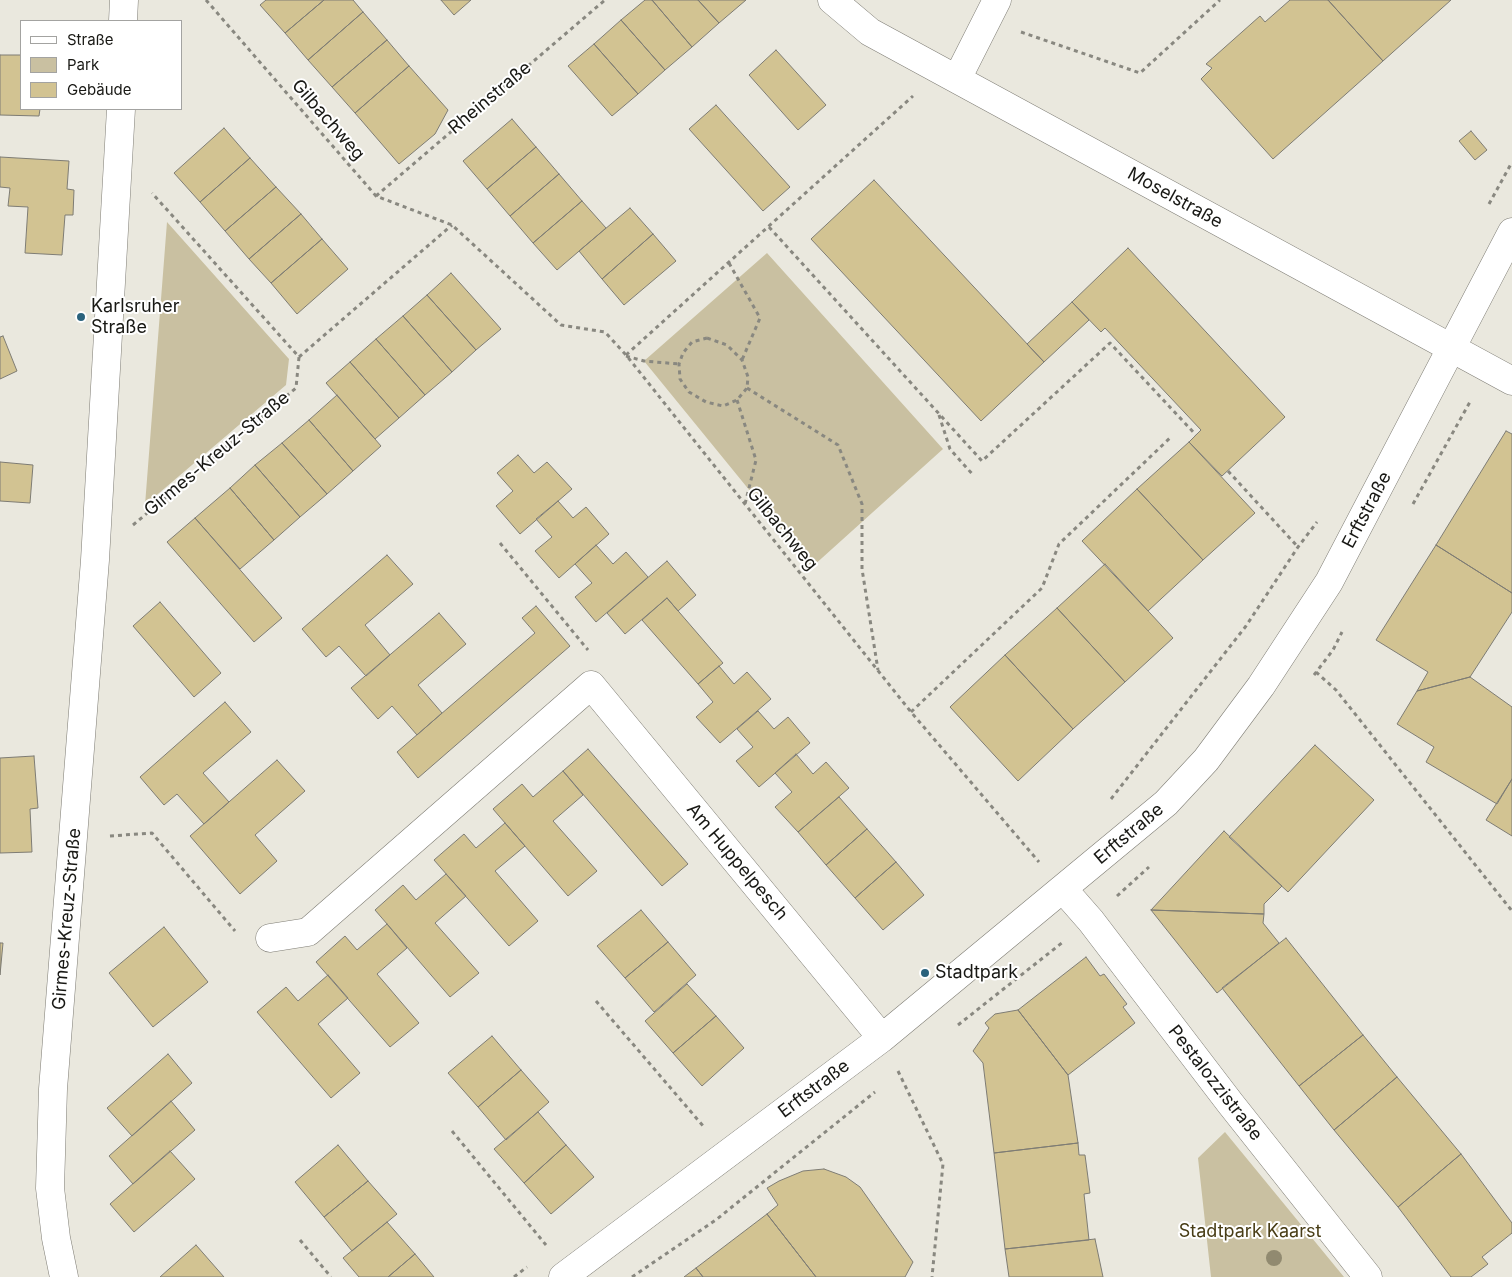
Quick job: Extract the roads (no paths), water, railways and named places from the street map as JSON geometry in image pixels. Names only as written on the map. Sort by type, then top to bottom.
[{"type":"street","points":[[123,20],[124,0]]},
{"type":"street","points":[[832,0],[870,32],[949,75],[992,10]]},
{"type":"street","name":"Moselstraße","points":[[949,75],[1512,381]]},
{"type":"street","name":"Girmes-Kreuz-Straße","points":[[64,1277],[56,1238],[50,1188],[53,1089],[95,560],[119,158],[120,110]]},
{"type":"street","name":"Erftstraße","points":[[563,1277],[882,1038],[1166,803],[1206,760],[1285,651],[1334,574],[1512,232]]},
{"type":"street","name":"Am Huppelpesch","points":[[270,938],[308,932],[591,685],[882,1038]]},
{"type":"street","name":"Pestalozzistraße","points":[[1063,889],[1091,921],[1230,1103],[1368,1277]]},
{"type":"place","name":"Karlsruher Straße","points":[[81,317]]},
{"type":"place","name":"Stadtpark","points":[[925,973]]},
{"type":"park label","name":"Stadtpark Kaarst","points":[[1250,1232]]}]
